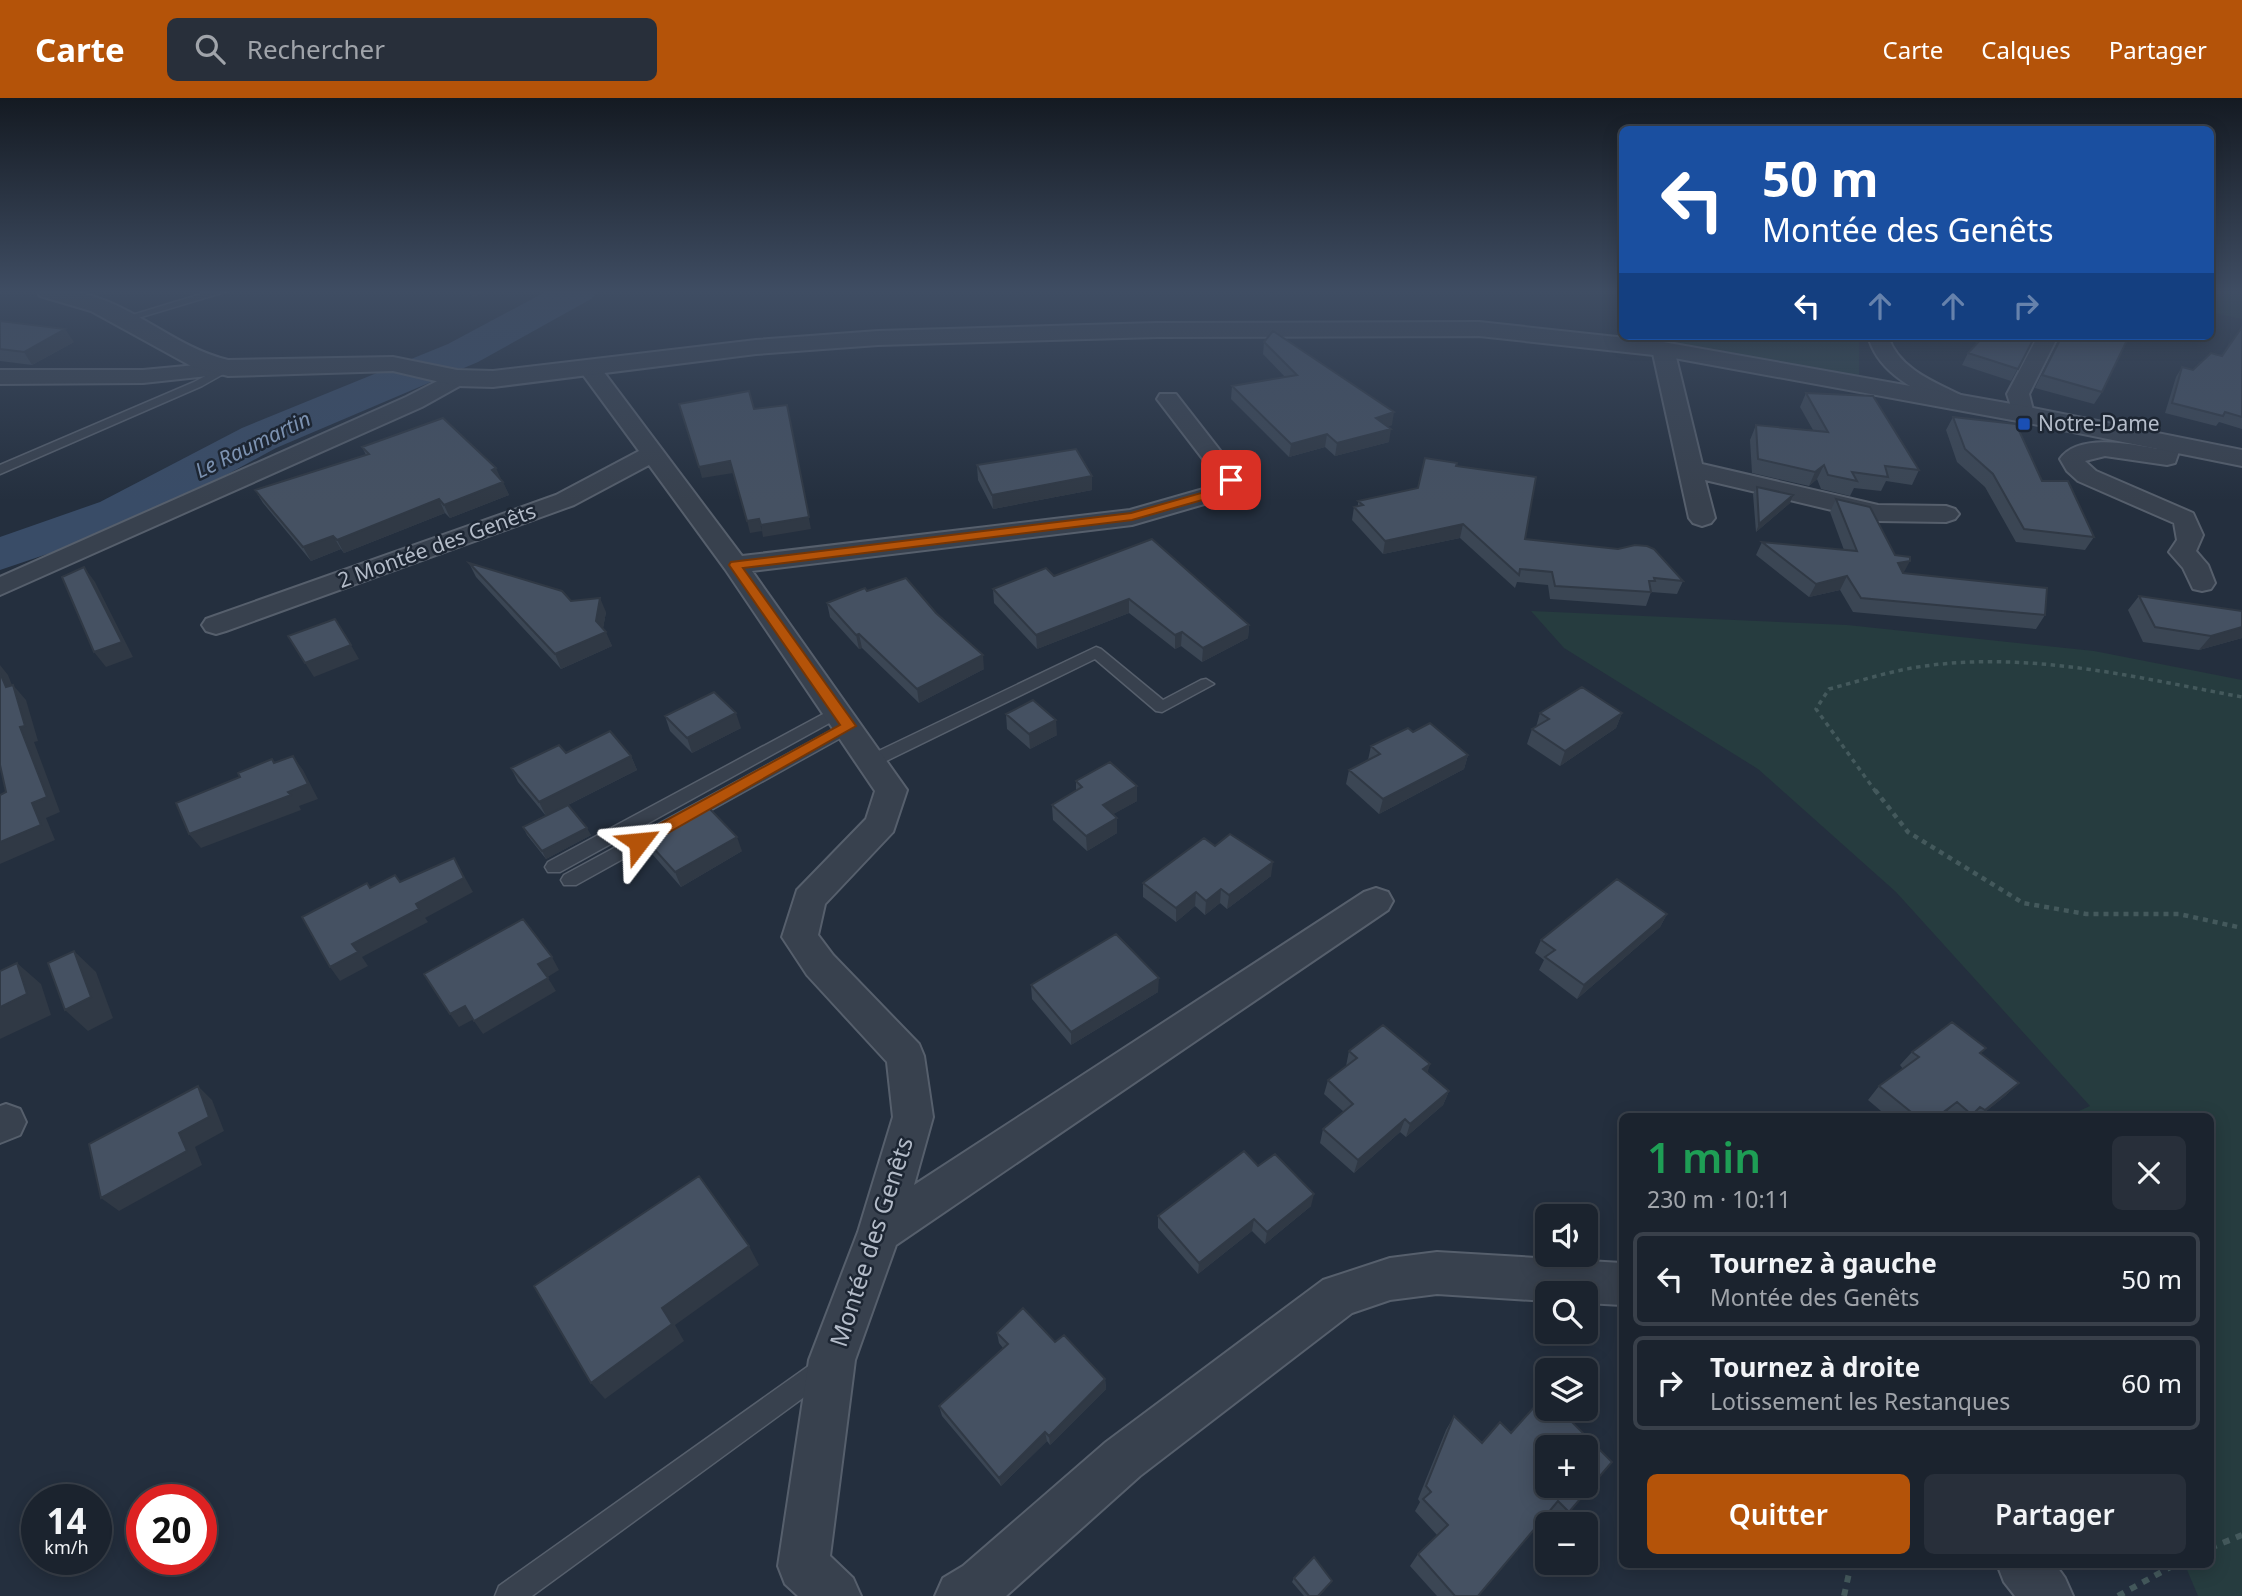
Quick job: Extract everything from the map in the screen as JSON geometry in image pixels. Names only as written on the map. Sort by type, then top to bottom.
[{"type":"street","points":[[200,361],[228,368]]},
{"type":"street","points":[[0,377],[118,379],[193,374],[228,368],[393,364],[457,378],[493,379],[645,361]]},
{"type":"street","points":[[1666,361],[1702,518]]},
{"type":"street","points":[[1728,361],[2023,414],[2242,458]]},
{"type":"street","points":[[1888,361],[1959,403]]},
{"type":"street","points":[[2023,414],[2018,394],[2035,361]]},
{"type":"street","name":"Montée des Genêts","points":[[589,368],[735,565],[891,790],[881,824],[809,899],[800,937],[820,965],[905,1056],[913,1118],[880,1231],[832,1360],[803,1566],[835,1596]]},
{"type":"street","points":[[0,587],[414,402],[457,378]]},
{"type":"street","points":[[735,565],[1132,517],[1223,491],[1231,480],[1168,399]]},
{"type":"street","points":[[2170,443],[2167,458],[2105,450],[2082,450],[2072,459],[2075,466],[2087,476],[2184,518],[2191,535],[2189,546],[2182,552],[2195,565],[2202,583]]},
{"type":"street","name":"2 Montée des Genêts","points":[[216,625],[565,500],[652,454]]},
{"type":"street","points":[[1690,469],[1878,513],[1947,514]]},
{"type":"street","points":[[0,570],[165,511]]},
{"type":"street","points":[[880,1231],[1376,901]]},
{"type":"street","points":[[961,1596],[981,1584],[1123,1459],[1339,1295],[1390,1279],[1437,1273],[1619,1284]]},
{"type":"street","points":[[2025,1568],[2047,1596]]},
{"type":"lane","points":[[0,470],[198,384],[228,368]]},
{"type":"lane","points":[[872,761],[1096,652],[1162,707],[1206,684]]},
{"type":"lane","points":[[554,867],[844,719]]},
{"type":"lane","points":[[570,880],[844,719]]},
{"type":"lane","points":[[509,1596],[832,1360]]},
{"type":"path","points":[[2242,697],[2076,667],[2001,662],[1913,668],[1829,689],[1816,709],[1850,759],[1908,832],[2023,904],[2086,914],[2179,914],[2242,928]]},
{"type":"path","points":[[2214,1546],[2242,1535]]},
{"type":"path","points":[[1844,1596],[1850,1568]]},
{"type":"path","points":[[2118,1596],[2169,1568]]},
{"type":"green space","points":[[1766,361],[1859,361],[1859,377]]},
{"type":"green space","points":[[1531,611],[1847,625],[2094,651],[2242,680],[2242,1596],[2198,1596],[2186,1568],[2214,1568],[2214,1113],[2075,1113],[2090,1106],[1896,892],[1758,769],[1564,648]]},
{"type":"building","points":[[1283,361],[1318,361],[1394,412],[1376,418],[1391,429],[1337,443],[1327,434],[1291,444],[1232,386],[1297,375]]},
{"type":"building","points":[[1993,361],[2022,361],[2018,369]]},
{"type":"building","points":[[2049,361],[2117,361],[2102,392],[2042,375]]},
{"type":"building","points":[[2203,361],[2242,361],[2242,417],[2225,412],[2223,416],[2172,403],[2182,367],[2193,370]]},
{"type":"building","points":[[749,391],[754,409],[787,405],[809,517],[761,525],[759,519],[747,521],[730,461],[699,467],[679,404]]},
{"type":"building","points":[[1806,393],[1873,396],[1919,470],[1885,466],[1888,477],[1852,472],[1857,481],[1828,475],[1824,465],[1815,472],[1758,459],[1756,425],[1828,432]]},
{"type":"building","points":[[1953,417],[2016,424],[2042,481],[2068,481],[2094,537],[2024,529],[1993,474],[1965,449]]},
{"type":"building","points":[[443,418],[496,468],[492,470],[503,482],[444,505],[439,499],[337,540],[333,536],[303,547],[255,490],[369,454],[362,447]]},
{"type":"building","points":[[1076,449],[1092,476],[992,495],[977,465]]},
{"type":"building","points":[[1425,458],[1457,463],[1456,466],[1536,477],[1525,539],[1618,549],[1635,545],[1647,546],[1654,549],[1683,581],[1654,578],[1655,581],[1649,581],[1651,592],[1555,586],[1552,572],[1520,569],[1519,575],[1463,524],[1385,541],[1354,507],[1363,505],[1358,501],[1418,488]]},
{"type":"building","points":[[1757,487],[1793,495],[1759,524]]},
{"type":"building","points":[[1836,499],[1870,507],[1895,555],[1910,557],[1910,561],[1898,563],[1903,573],[2047,588],[2045,615],[1861,598],[1847,576],[1816,584],[1762,542],[1857,551]]},
{"type":"building","points":[[1152,539],[1249,625],[1203,648],[1182,632],[1175,635],[1129,599],[1036,635],[993,589],[1046,568],[1054,576]]},
{"type":"building","points":[[469,563],[562,591],[571,601],[600,598],[596,621],[606,632],[555,654]]},
{"type":"building","points":[[84,567],[122,642],[94,652],[62,577]]},
{"type":"building","points":[[906,578],[936,613],[983,655],[917,689],[859,634],[856,635],[827,603],[865,588],[867,591]]},
{"type":"building","points":[[2139,596],[2242,611],[2242,627],[2211,636],[2155,627]]},
{"type":"building","points":[[335,619],[351,645],[305,663],[288,636]]},
{"type":"building","points":[[0,673],[6,687],[13,685],[25,726],[20,727],[47,797],[32,803],[41,825],[0,842],[0,795],[6,792],[0,765]]},
{"type":"building","points":[[1582,687],[1622,713],[1565,751],[1532,729],[1549,719],[1540,713]]},
{"type":"building","points":[[714,692],[736,713],[687,738],[665,716]]},
{"type":"building","points":[[1033,700],[1056,720],[1029,734],[1006,714]]},
{"type":"building","points":[[1430,723],[1468,755],[1383,799],[1349,770],[1380,754],[1371,746],[1408,728],[1413,732]]},
{"type":"building","points":[[610,731],[631,756],[539,802],[511,768],[559,745],[566,753]]},
{"type":"building","points":[[293,756],[308,784],[288,792],[291,795],[189,834],[176,803],[240,777],[238,773],[272,759],[274,763]]},
{"type":"building","points":[[1110,762],[1137,786],[1103,805],[1117,818],[1086,836],[1052,805],[1082,787],[1076,781]]},
{"type":"building","points":[[568,805],[587,828],[542,851],[523,827]]},
{"type":"building","points":[[708,807],[737,837],[675,872],[647,841]]},
{"type":"building","points":[[1230,834],[1273,862],[1229,895],[1221,889],[1206,901],[1196,892],[1176,908],[1143,883],[1204,838],[1215,846]]},
{"type":"building","points":[[454,858],[464,878],[416,904],[419,909],[352,944],[358,952],[330,967],[302,917],[367,883],[370,888],[395,875],[400,882]]},
{"type":"building","points":[[1617,879],[1667,914],[1584,985],[1545,957],[1555,950],[1541,940]]},
{"type":"building","points":[[523,919],[552,957],[538,964],[548,978],[474,1021],[465,1006],[450,1014],[424,974]]},
{"type":"building","points":[[1116,934],[1159,978],[1071,1032],[1031,985]]},
{"type":"building","points":[[74,951],[91,997],[65,1010],[48,963]]},
{"type":"building","points":[[17,963],[27,994],[0,1007],[0,971]]},
{"type":"building","points":[[1952,1022],[1986,1048],[1980,1053],[2019,1083],[1985,1110],[1980,1107],[1974,1113],[1970,1113],[1957,1102],[1942,1113],[1912,1113],[1879,1086],[1919,1057],[1912,1052]]},
{"type":"building","points":[[1383,1025],[1430,1064],[1423,1069],[1449,1091],[1410,1124],[1405,1119],[1358,1160],[1323,1129],[1353,1104],[1328,1080],[1357,1058],[1349,1051]]},
{"type":"building","points":[[198,1086],[209,1117],[179,1133],[187,1151],[101,1198],[89,1144]]},
{"type":"building","points":[[1244,1151],[1258,1166],[1275,1154],[1314,1194],[1267,1232],[1254,1219],[1199,1263],[1158,1216]]},
{"type":"building","points":[[699,1176],[749,1246],[662,1308],[672,1324],[591,1383],[534,1286]]},
{"type":"building","points":[[1023,1308],[1055,1342],[1064,1335],[1105,1379],[1049,1436],[1045,1432],[999,1478],[939,1406],[1008,1344],[997,1333]]},
{"type":"building","points":[[1535,1406],[1535,1421],[1571,1421],[1585,1435],[1535,1435],[1535,1498],[1581,1498],[1569,1512],[1558,1501],[1549,1512],[1535,1512],[1535,1528],[1478,1596],[1455,1596],[1418,1554],[1448,1525],[1423,1499],[1431,1492],[1426,1486],[1454,1416],[1482,1443],[1500,1422],[1511,1433]]},
{"type":"building","points":[[1598,1448],[1612,1462],[1598,1478]]},
{"type":"building","points":[[1314,1557],[1332,1581],[1318,1596],[1309,1596],[1294,1578]]},
{"type":"waterway","name":"Le Raumartin","points":[[0,554],[118,513],[259,438],[444,361]]},
{"type":"place","name":"Notre-Dame","points":[[2024,424]]},
{"type":"route","points":[[639,842],[849,726],[735,565],[1132,517],[1223,491],[1231,480]]}]
